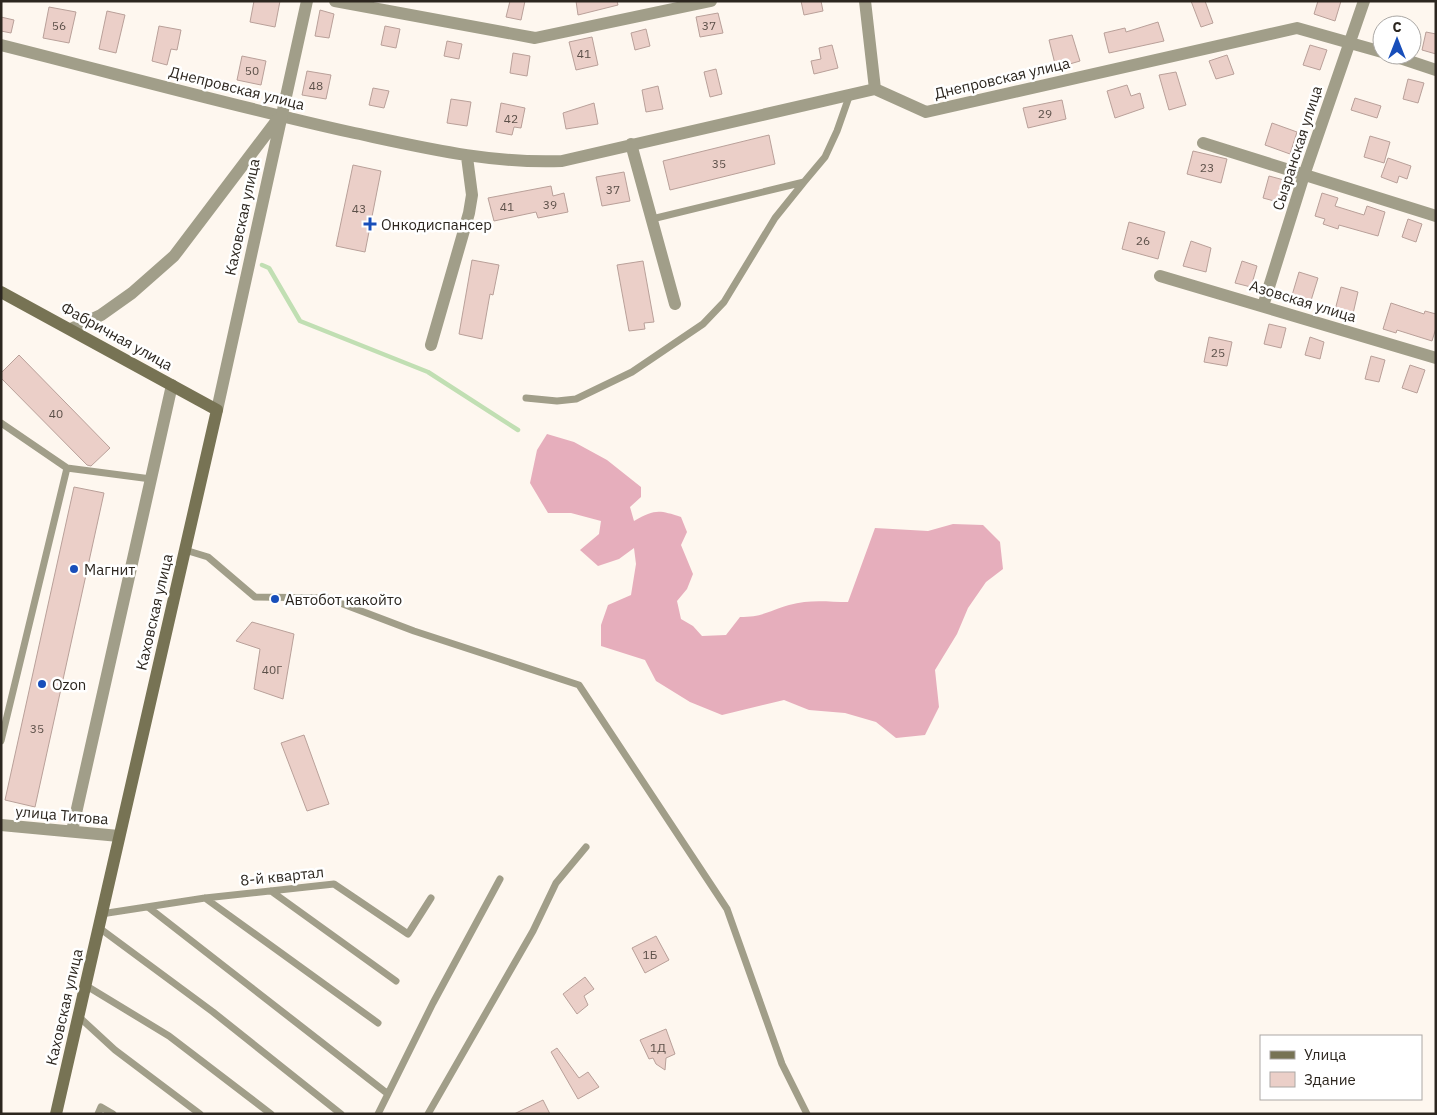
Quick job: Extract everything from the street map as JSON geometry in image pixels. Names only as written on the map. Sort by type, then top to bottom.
[{"type":"main road","name":"Фабричная улица","points":[[1,292],[217,410]]},
{"type":"main road","name":"Каховская улица","points":[[56,1114],[217,410]]},
{"type":"street","name":"Каховская улица","points":[[217,410],[280,116],[307,1]]},
{"type":"street","points":[[335,1],[535,38],[711,1]]},
{"type":"street","points":[[865,1],[874,88]]},
{"type":"street","name":"Сызранская улица","points":[[1263,306],[1304,175],[1364,1]]},
{"type":"street","name":"Днепровская улица","points":[[1,45],[280,116],[467,157],[534,162],[562,161],[874,88],[926,112],[1297,28],[1372,49]]},
{"type":"street","points":[[1421,65],[1436,70]]},
{"type":"street","points":[[70,329],[101,314],[132,294],[174,256],[280,116]]},
{"type":"street","points":[[1203,143],[1436,216]]},
{"type":"street","points":[[631,144],[675,304]]},
{"type":"street","points":[[431,345],[469,213],[472,194],[467,157]]},
{"type":"street","name":"Азовская улица","points":[[1160,276],[1436,358]]},
{"type":"street","points":[[72,832],[172,385]]},
{"type":"street","name":"улица Титова","points":[[1,825],[119,836]]},
{"type":"lane","points":[[526,398],[557,401],[576,399],[632,372],[703,324],[724,302],[775,218],[825,156],[838,131],[850,93]]},
{"type":"lane","points":[[652,219],[804,182]]},
{"type":"lane","points":[[1,423],[67,468],[151,480]]},
{"type":"lane","points":[[1,742],[67,468]]},
{"type":"lane","points":[[185,550],[208,557],[255,597],[327,598],[414,631],[579,685],[727,909],[782,1064],[807,1114]]},
{"type":"lane","points":[[428,1114],[533,931],[556,883],[586,848]]},
{"type":"lane","points":[[378,1114],[433,1002],[500,879]]},
{"type":"lane","name":"8-й квартал","points":[[101,914],[205,898],[334,884],[408,934],[431,898]]},
{"type":"lane","points":[[271,891],[396,982]]},
{"type":"lane","points":[[205,898],[378,1023]]},
{"type":"lane","points":[[148,907],[388,1094]]},
{"type":"lane","points":[[98,927],[213,1012],[341,1114]]},
{"type":"lane","points":[[85,985],[169,1036],[271,1114]]},
{"type":"lane","points":[[78,1016],[115,1050],[200,1114]]},
{"type":"lane","points":[[98,1114],[102,1106],[113,1114]]},
{"type":"shaded area","points":[[547,434],[574,442],[607,460],[641,487],[641,497],[630,507],[634,521],[647,514],[657,512],[681,517],[687,532],[681,545],[693,574],[687,589],[677,601],[681,619],[693,626],[702,636],[726,635],[740,617],[760,615],[797,603],[819,601],[848,602],[875,528],[928,531],[953,524],[983,525],[1000,542],[1003,569],[986,582],[968,608],[957,634],[935,670],[939,707],[925,735],[896,738],[876,722],[845,713],[809,710],[784,700],[722,715],[690,702],[656,681],[645,660],[601,646],[601,625],[608,605],[631,595],[636,564],[634,548],[619,559],[598,566],[580,550],[599,534],[601,521],[571,513],[548,513],[530,483],[537,450]]},
{"type":"building","points":[[254,1],[280,1],[275,27],[250,22]]},
{"type":"building","points":[[510,1],[525,1],[521,20],[506,17]]},
{"type":"building","points":[[576,1],[617,1],[618,5],[578,15]]},
{"type":"building","points":[[801,1],[821,1],[823,11],[804,15]]},
{"type":"building","points":[[1191,1],[1205,1],[1213,23],[1201,27]]},
{"type":"building","points":[[1318,1],[1341,1],[1335,21],[1314,14]]},
{"type":"building","points":[[49,7],[76,12],[69,43],[43,38]]},
{"type":"building","points":[[320,10],[334,14],[329,38],[315,36]]},
{"type":"building","points":[[107,11],[125,15],[116,53],[99,49]]},
{"type":"building","points":[[718,13],[723,33],[700,37],[696,17]]},
{"type":"building","points":[[1,17],[14,20],[11,33],[1,31]]},
{"type":"building","points":[[1158,22],[1164,41],[1109,53],[1104,33],[1125,28],[1126,32]]},
{"type":"building","points":[[159,26],[181,30],[177,50],[171,49],[167,65],[152,61]]},
{"type":"building","points":[[385,26],[400,29],[396,48],[381,45]]},
{"type":"building","points":[[646,29],[650,46],[635,50],[631,33]]},
{"type":"building","points":[[1426,32],[1436,34],[1436,54],[1422,50]]},
{"type":"building","points":[[1072,35],[1080,61],[1056,68],[1049,40]]},
{"type":"building","points":[[592,37],[598,65],[576,70],[569,42]]},
{"type":"building","points":[[447,41],[462,44],[459,59],[444,56]]},
{"type":"building","points":[[832,45],[838,68],[814,74],[811,61],[821,59],[819,48]]},
{"type":"building","points":[[1310,45],[1327,50],[1320,70],[1303,65]]},
{"type":"building","points":[[513,53],[530,56],[527,76],[510,73]]},
{"type":"building","points":[[1227,55],[1234,74],[1216,79],[1209,61]]},
{"type":"building","points":[[242,56],[266,61],[261,85],[237,80]]},
{"type":"building","points":[[716,69],[722,94],[710,97],[704,72]]},
{"type":"building","points":[[307,71],[331,75],[326,99],[302,95]]},
{"type":"building","points":[[1176,72],[1186,105],[1169,110],[1159,75]]},
{"type":"building","points":[[1408,79],[1424,83],[1418,103],[1403,99]]},
{"type":"building","points":[[1127,85],[1131,96],[1140,93],[1144,108],[1115,118],[1107,91]]},
{"type":"building","points":[[658,86],[663,109],[646,112],[642,90]]},
{"type":"building","points":[[373,88],[389,91],[384,108],[369,105]]},
{"type":"building","points":[[1355,98],[1381,106],[1377,118],[1351,110]]},
{"type":"building","points":[[451,99],[471,102],[467,126],[447,123]]},
{"type":"building","points":[[1062,100],[1066,119],[1028,128],[1023,108]]},
{"type":"building","points":[[501,103],[525,108],[521,128],[514,127],[512,135],[496,132]]},
{"type":"building","points":[[594,103],[598,124],[566,129],[563,113]]},
{"type":"building","points":[[1272,123],[1297,132],[1290,154],[1265,145]]},
{"type":"building","points":[[769,135],[775,164],[670,190],[663,161]]},
{"type":"building","points":[[1370,136],[1390,142],[1384,163],[1364,157]]},
{"type":"building","points":[[1193,151],[1227,159],[1221,183],[1187,174]]},
{"type":"building","points":[[1388,158],[1411,166],[1407,179],[1399,176],[1397,183],[1381,177]]},
{"type":"building","name":"Онкодиспансер","points":[[353,165],[381,171],[365,252],[336,246]]},
{"type":"building","points":[[624,172],[630,201],[602,206],[596,177]]},
{"type":"building","points":[[1269,176],[1284,180],[1278,202],[1263,198]]},
{"type":"building","points":[[551,186],[553,196],[564,193],[568,212],[538,218],[536,212],[494,221],[488,198]]},
{"type":"building","points":[[1322,193],[1338,198],[1335,206],[1364,215],[1367,206],[1385,212],[1378,236],[1339,225],[1338,229],[1323,224],[1325,219],[1315,216]]},
{"type":"building","points":[[1408,219],[1422,224],[1416,242],[1402,237]]},
{"type":"building","points":[[1129,222],[1165,232],[1158,259],[1122,249]]},
{"type":"building","points":[[1191,241],[1211,248],[1206,272],[1183,266]]},
{"type":"building","points":[[472,260],[499,265],[493,295],[490,294],[482,339],[459,334]]},
{"type":"building","points":[[643,261],[654,322],[644,323],[645,329],[629,331],[617,265]]},
{"type":"building","points":[[1242,261],[1257,266],[1251,287],[1235,283]]},
{"type":"building","points":[[1299,272],[1318,278],[1309,307],[1290,302]]},
{"type":"building","points":[[1341,287],[1358,292],[1352,318],[1334,314]]},
{"type":"building","points":[[1391,303],[1424,314],[1425,311],[1436,314],[1436,328],[1432,341],[1397,330],[1396,333],[1383,329]]},
{"type":"building","points":[[1269,324],[1286,328],[1281,348],[1264,344]]},
{"type":"building","points":[[1209,337],[1232,342],[1227,366],[1204,362]]},
{"type":"building","points":[[1310,337],[1324,342],[1320,359],[1305,355]]},
{"type":"building","points":[[19,355],[110,448],[91,466],[87,465],[1,378],[1,373]]},
{"type":"building","points":[[1371,356],[1385,360],[1379,382],[1365,379]]},
{"type":"building","points":[[1410,365],[1425,370],[1417,393],[1402,388]]},
{"type":"building","points":[[74,487],[104,493],[35,807],[5,800]]},
{"type":"building","points":[[252,622],[294,634],[283,699],[254,689],[260,649],[236,641]]},
{"type":"building","points":[[304,735],[329,804],[307,811],[281,743]]},
{"type":"building","points":[[656,936],[669,960],[645,973],[632,948]]},
{"type":"building","points":[[585,977],[594,989],[584,996],[588,1005],[577,1014],[563,994]]},
{"type":"building","points":[[666,1029],[675,1054],[666,1058],[665,1070],[656,1064],[653,1058],[649,1059],[640,1040]]},
{"type":"building","points":[[557,1048],[579,1078],[588,1072],[599,1087],[578,1099],[551,1052]]},
{"type":"building","points":[[543,1100],[550,1114],[514,1114]]},
{"type":"waterway","points":[[262,265],[269,268],[300,321],[428,372],[518,430]]},
{"type":"place","name":"Онкодиспансер","points":[[370,224]]},
{"type":"place","name":"Магнит","points":[[74,569]]},
{"type":"place","name":"Автобот какойто","points":[[275,599]]},
{"type":"place","name":"Ozon","points":[[42,684]]}]
